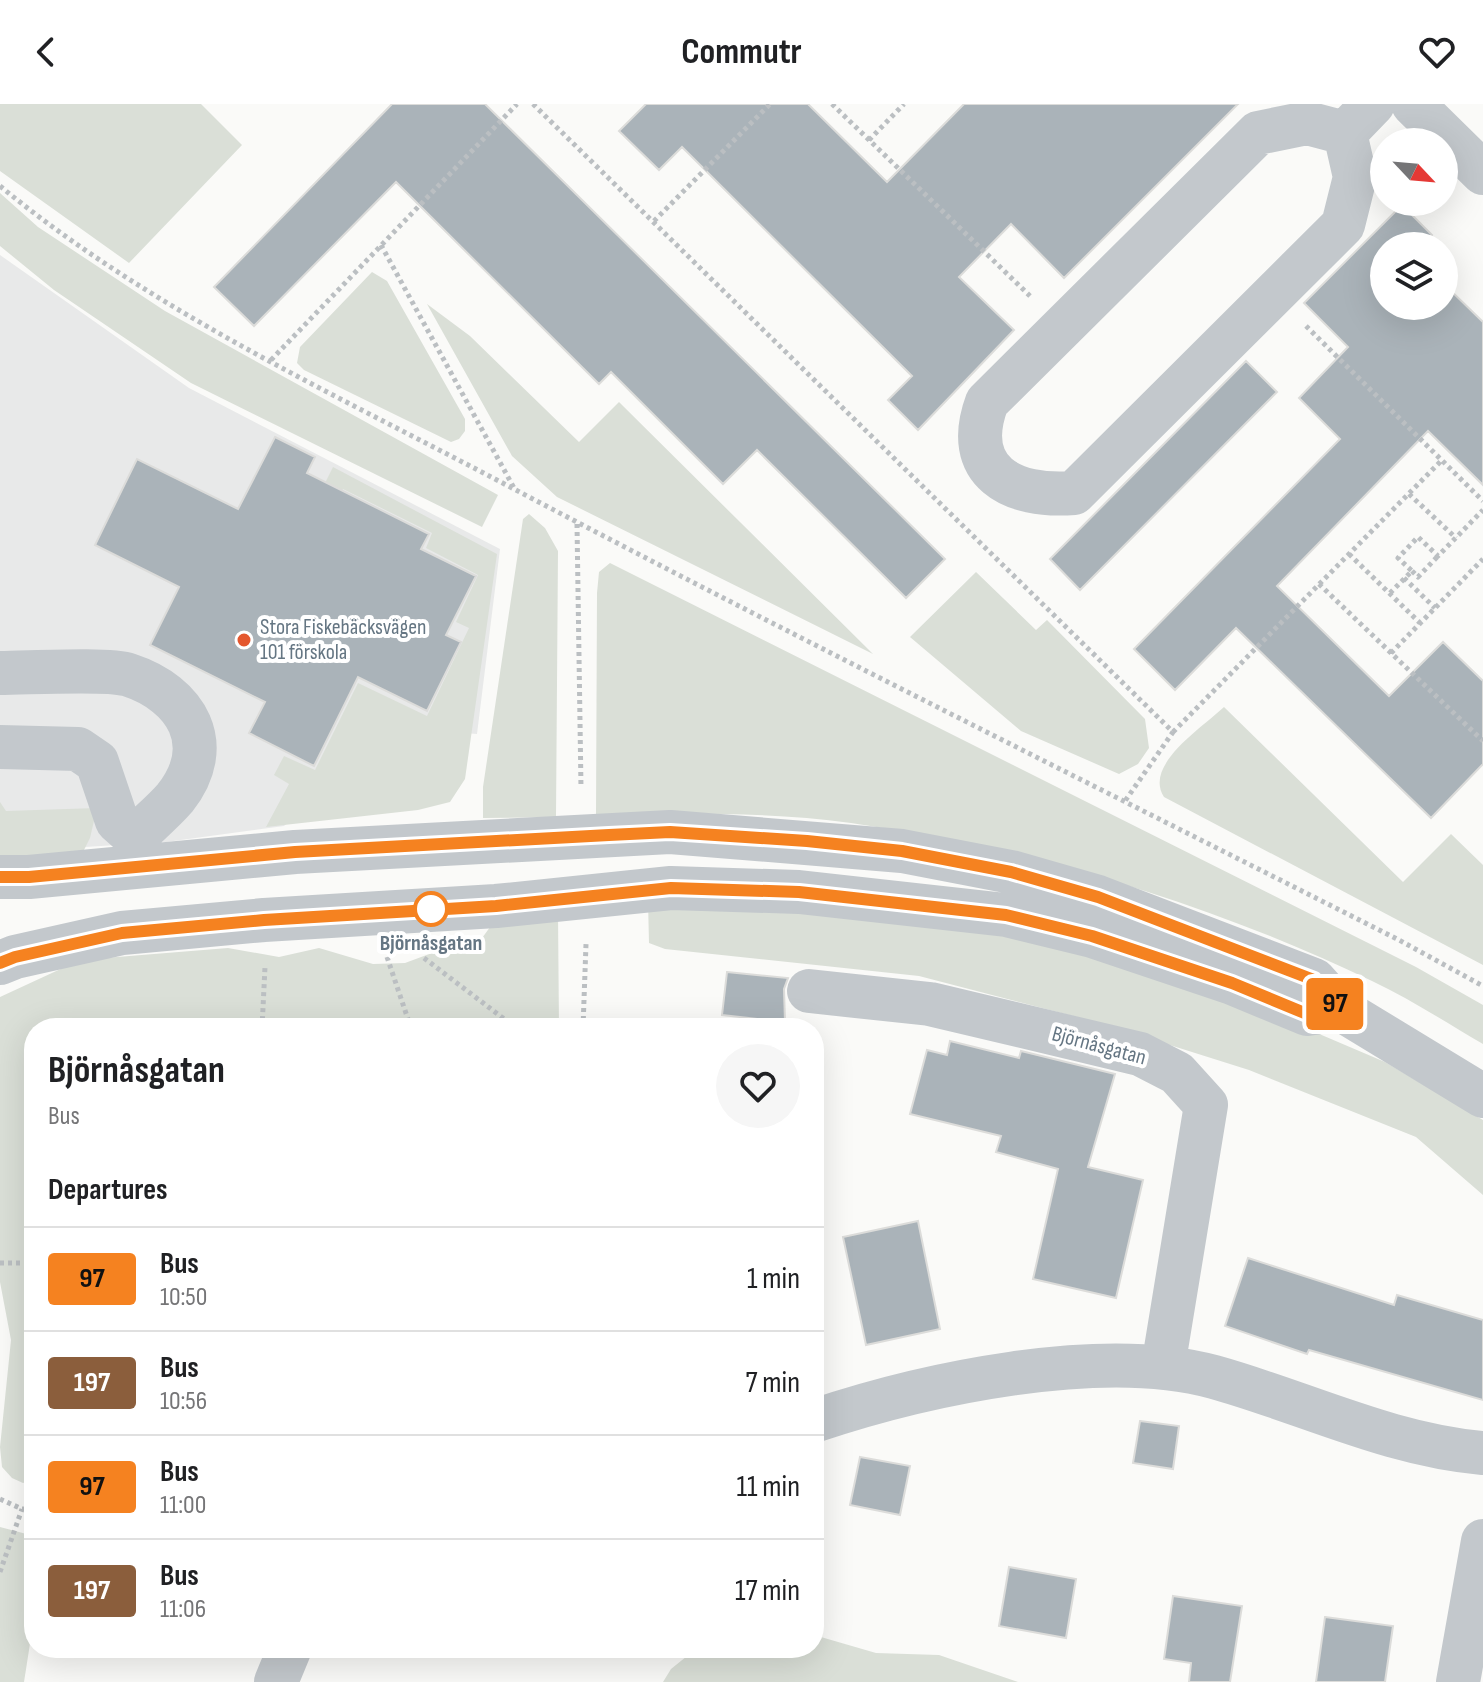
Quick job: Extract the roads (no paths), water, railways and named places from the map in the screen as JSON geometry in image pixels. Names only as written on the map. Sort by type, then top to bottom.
[{"type":"street","points":[[1413,104],[1483,173]]},
{"type":"street","points":[[1359,118],[1355,177],[1343,225],[1074,493],[1045,496],[1019,491],[996,475],[981,449],[979,424],[987,402],[1258,133],[1307,123],[1359,118]]},
{"type":"street","points":[[0,673],[128,674],[164,693],[186,711],[196,739],[190,770],[136,852]]},
{"type":"street","points":[[0,747],[78,749],[97,762],[117,821],[136,852]]},
{"type":"street","points":[[0,877],[136,852],[310,851],[670,832],[902,851],[1011,872],[1098,897],[1314,980],[1340,1009],[1483,1096]]},
{"type":"street","points":[[0,963],[122,933],[496,906],[671,888],[799,892],[1006,915],[1106,941],[1232,983],[1307,1014],[1340,1009]]},
{"type":"street","name":"Björnåsgatan","points":[[809,991],[930,1004],[1140,1054],[1177,1073],[1206,1105],[1163,1367]]},
{"type":"street","points":[[824,1418],[973,1379],[1100,1366],[1163,1367],[1213,1377],[1394,1436],[1435,1447],[1483,1453]]},
{"type":"street","points":[[1458,1682],[1483,1541]]},
{"type":"place","name":"Stora Fiskebäcksvägen 101 förskola","points":[[244,640]]},
{"type":"place","name":"Björnåsgatan","points":[[431,909]]}]
